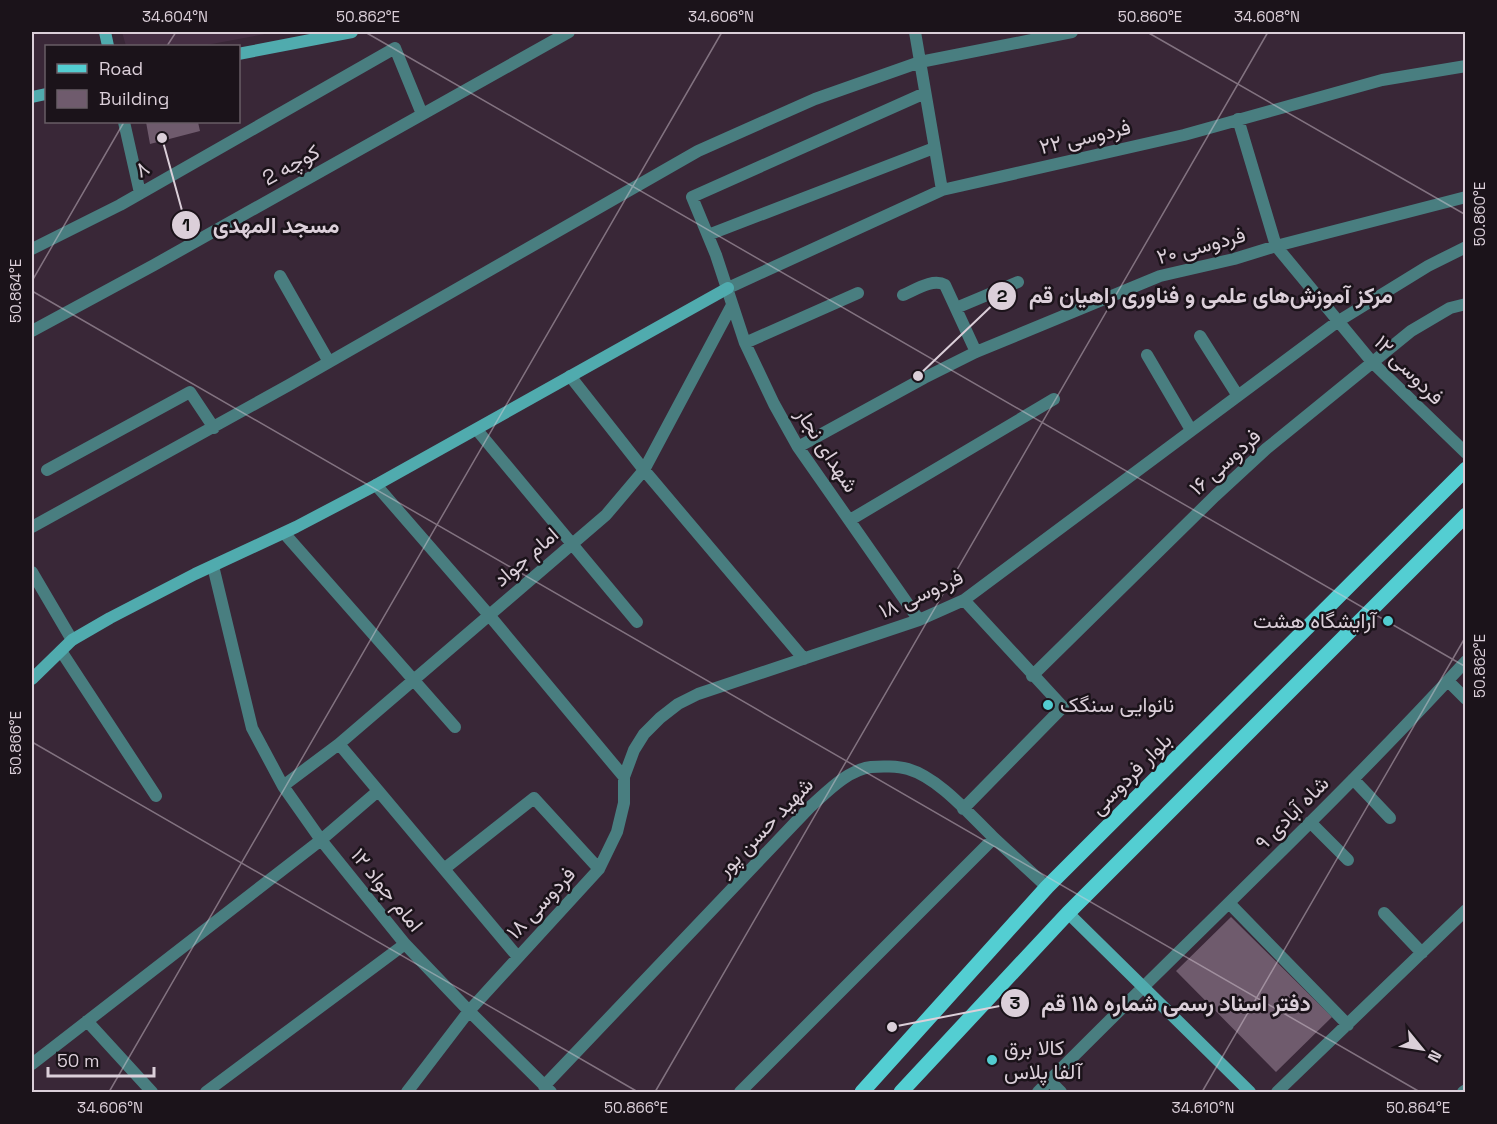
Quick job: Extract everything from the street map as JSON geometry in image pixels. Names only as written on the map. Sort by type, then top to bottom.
[{"type":"main road","name":"بلوار فردوسی","points":[[862,1092],[1047,887],[1466,469]]},
{"type":"main road","points":[[901,1092],[1068,913],[1466,515]]},
{"type":"street","points":[[240,54],[352,32]]},
{"type":"street","name":"کوچه 2","points":[[32,332],[569,32]]},
{"type":"street","points":[[915,32],[942,190]]},
{"type":"street","points":[[32,527],[214,428],[698,151],[815,99],[920,62],[1072,32]]},
{"type":"street","name":"۸","points":[[32,249],[120,206],[395,48],[422,114]]},
{"type":"street","name":"فردوسی ۲۲","points":[[728,288],[942,190],[1184,135],[1382,80],[1466,66]]},
{"type":"street","name":"شهدای نجار","points":[[919,620],[798,447],[774,404],[745,344],[728,288],[692,197],[926,93]]},
{"type":"street","name":"فردوسی ۱۲","points":[[1238,119],[1276,246],[1372,362],[1466,453]]},
{"type":"street","points":[[124,123],[140,193]]},
{"type":"street","points":[[708,235],[934,148]]},
{"type":"street","name":"فردوسی ۲۰","points":[[798,447],[976,352],[1160,276],[1234,260],[1276,246],[1466,197]]},
{"type":"street","points":[[32,244],[48,241]]},
{"type":"street","name":"فردوسی ۱۸","points":[[407,1092],[469,1011],[598,870],[617,832],[624,802],[624,777],[634,750],[644,734],[660,718],[678,704],[698,694],[919,620],[964,600],[1337,322],[1428,266],[1466,247]]},
{"type":"street","points":[[280,276],[329,362]]},
{"type":"street","points":[[903,295],[940,282],[945,285],[976,352]]},
{"type":"street","points":[[956,308],[1018,282]]},
{"type":"street","points":[[32,679],[72,640],[110,618],[376,485],[728,288]]},
{"type":"street","points":[[745,344],[858,293]]},
{"type":"street","name":"فردوسی ۱۶","points":[[1032,676],[1266,449],[1411,331],[1450,308],[1466,304]]},
{"type":"street","name":"امام جواد","points":[[283,786],[339,744],[606,515],[644,470],[732,305]]},
{"type":"street","points":[[1200,336],[1238,396]]},
{"type":"street","points":[[1147,355],[1191,430]]},
{"type":"street","points":[[570,376],[644,470],[804,659]]},
{"type":"street","points":[[47,470],[190,392],[214,428]]},
{"type":"street","points":[[850,520],[1054,399]]},
{"type":"street","points":[[477,430],[636,622]]},
{"type":"street","points":[[376,485],[489,615],[624,777]]},
{"type":"street","points":[[284,532],[455,727]]},
{"type":"street","name":"امام جواد ۱۲","points":[[213,566],[252,728],[283,786],[321,840],[405,944],[548,1089]]},
{"type":"street","points":[[32,572],[72,640]]},
{"type":"street","points":[[963,808],[1063,707],[964,600]]},
{"type":"street","points":[[61,651],[156,796]]},
{"type":"street","name":"شاه آبادی ۹","points":[[1038,1092],[1230,903],[1466,661]]},
{"type":"street","points":[[1448,681],[1466,699]]},
{"type":"street","points":[[339,744],[518,956]]},
{"type":"street","name":"شهید حسن پور","points":[[548,1089],[810,807],[831,788],[851,775],[870,767],[907,769],[928,779],[963,808],[1047,887]]},
{"type":"street","points":[[1353,779],[1390,818]]},
{"type":"street","points":[[32,1064],[321,840],[378,791]]},
{"type":"street","points":[[444,869],[534,798],[598,870]]},
{"type":"street","points":[[1310,822],[1347,860]]},
{"type":"street","points":[[740,1092],[994,838]]},
{"type":"street","points":[[1230,903],[1348,1025]]},
{"type":"street","points":[[1276,1092],[1466,910]]},
{"type":"street","points":[[1068,913],[1250,1092]]},
{"type":"street","points":[[1384,914],[1422,953]]},
{"type":"street","points":[[206,1092],[405,944]]},
{"type":"street","points":[[87,1021],[152,1092]]},
{"type":"street","points":[[1050,1081],[1061,1092]]},
{"type":"shaded area","points":[[122,32],[276,32],[206,45],[126,45]]},
{"type":"building","points":[[146,123],[198,123],[200,131],[150,144]]},
{"type":"building","points":[[1231,917],[1332,1017],[1276,1072],[1176,971]]},
{"type":"place","name":"مسجد المهدی","points":[[162,138]]},
{"type":"place","name":"مرکز آموزش‌های علمی و فناوری راهیان قم","points":[[918,376]]},
{"type":"place","name":"آرایشگاه هشت","points":[[1388,621]]},
{"type":"place","name":"نانوایی سنگک","points":[[1048,705]]},
{"type":"place","name":"دفتر اسناد رسمی شماره ۱۱۵ قم","points":[[892,1027]]},
{"type":"place","name":"کالا برق آلفا پلاس","points":[[992,1060]]}]
